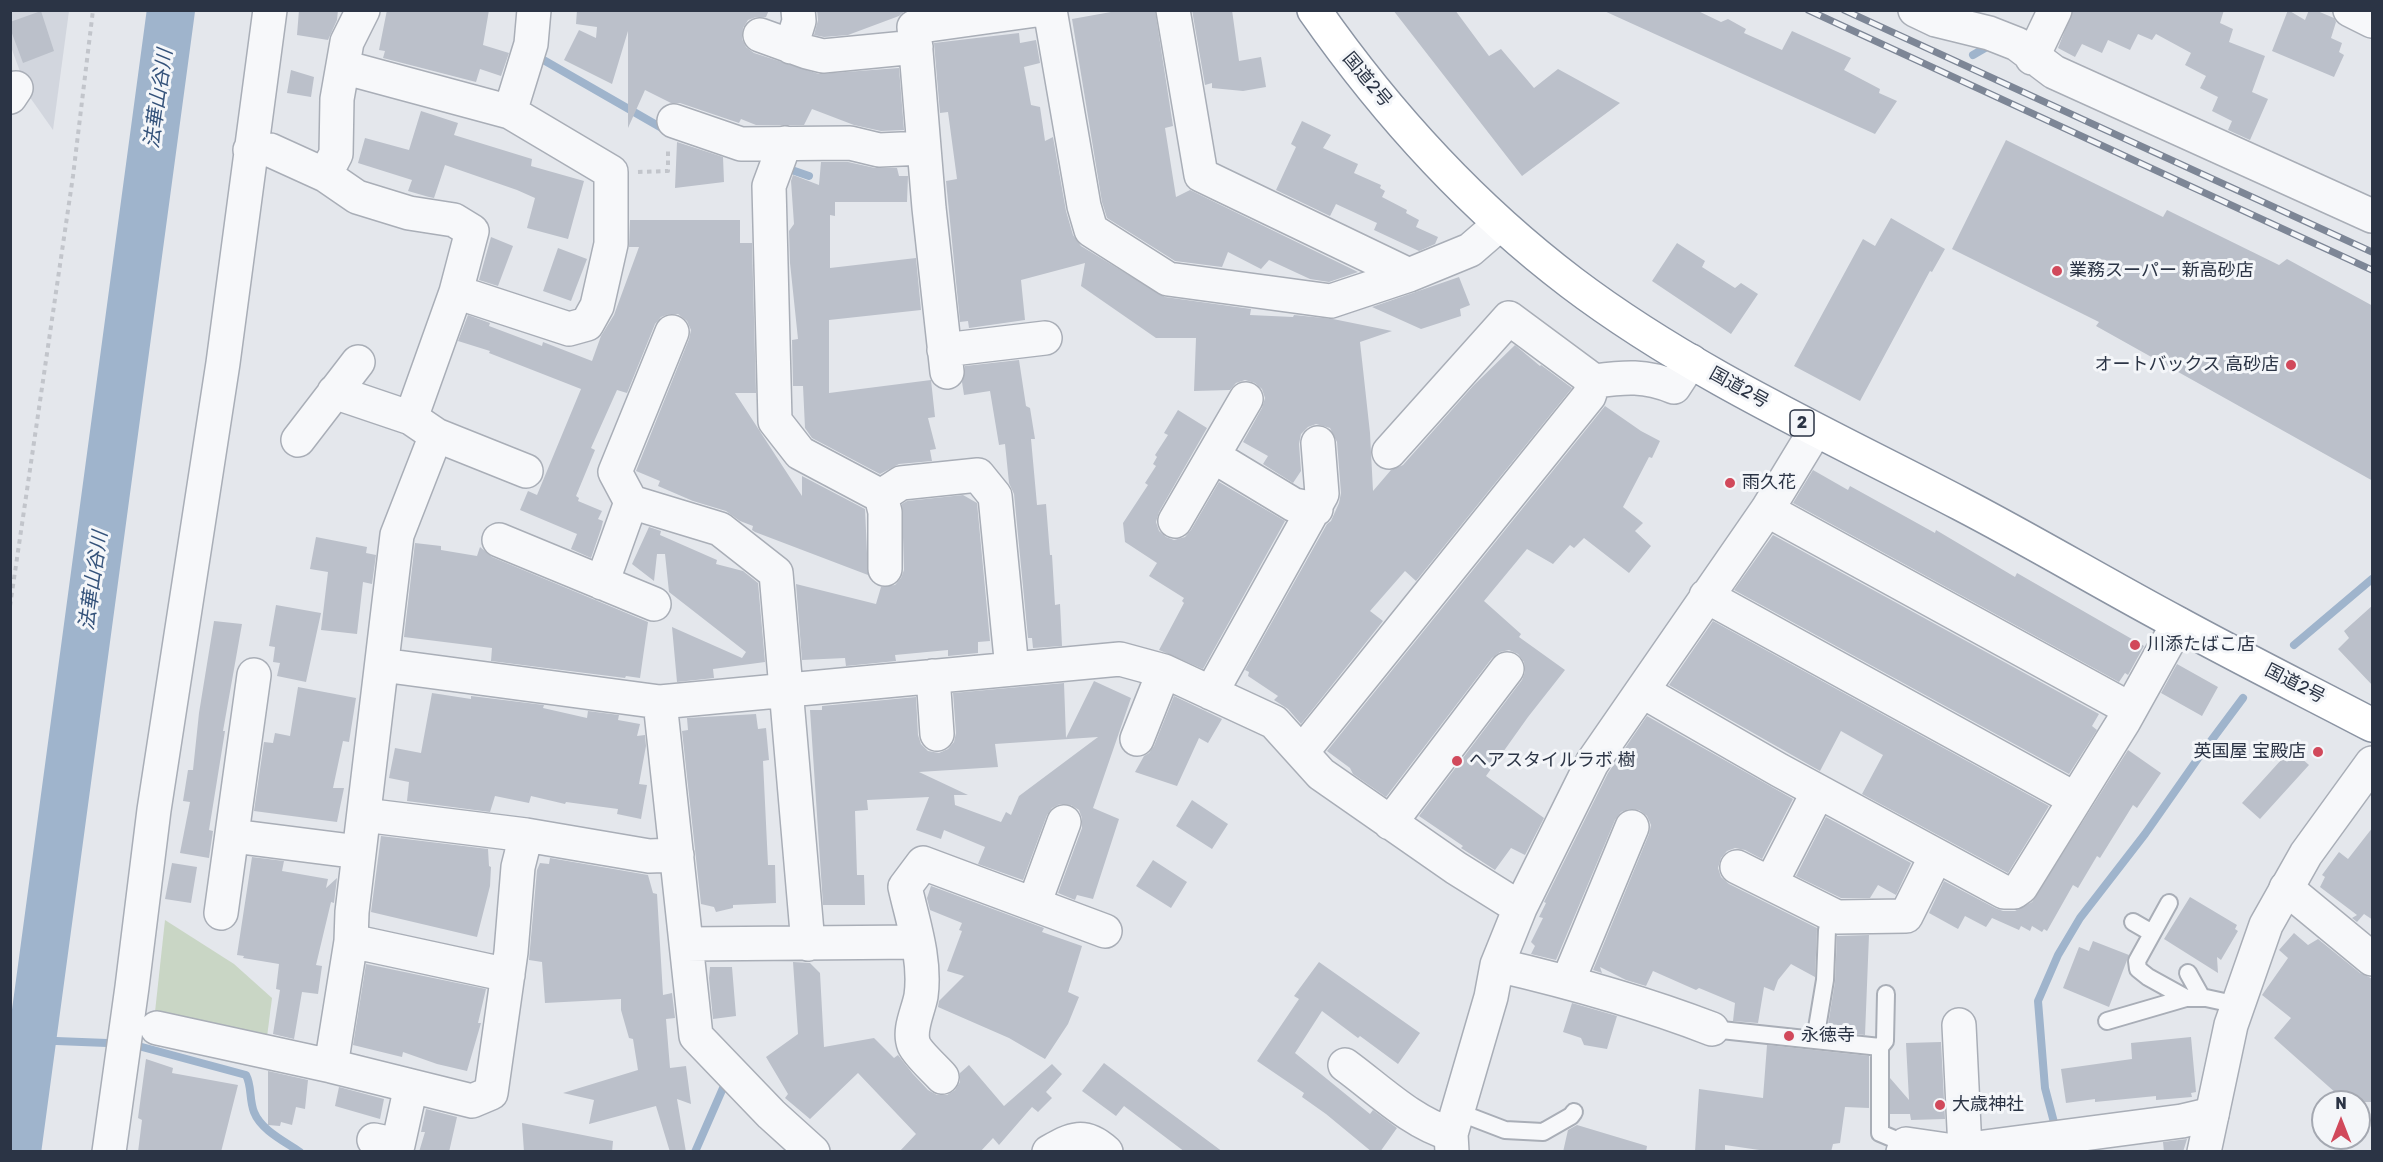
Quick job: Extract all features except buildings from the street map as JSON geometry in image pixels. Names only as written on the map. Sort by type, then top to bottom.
[{"type":"highway","name":"国道2号","points":[[1314,10],[1340,47],[1433,157],[1500,224],[1572,283],[1620,317],[1691,361],[1815,430],[1962,504],[2178,624],[2373,725]]},
{"type":"street","points":[[109,1152],[154,810],[223,363],[270,10]]},
{"type":"street","points":[[325,175],[336,154],[337,99],[347,42],[363,10]]},
{"type":"street","points":[[510,112],[531,44],[534,10]]},
{"type":"street","points":[[790,46],[800,21],[798,10]]},
{"type":"street","points":[[1036,10],[985,14],[914,27],[945,361],[1045,338]]},
{"type":"street","points":[[1050,10],[1084,206],[1091,230],[1168,279],[1331,302],[1470,250],[1500,224]]},
{"type":"street","points":[[1173,10],[1201,175],[1409,274]]},
{"type":"street","points":[[1915,10],[1936,20],[1989,33],[2017,44],[2032,58],[2054,72],[2373,216]]},
{"type":"street","points":[[2032,58],[2055,10]]},
{"type":"street","points":[[2350,10],[2373,21]]},
{"type":"street","points":[[760,35],[823,56],[916,46]]},
{"type":"street","points":[[343,67],[510,112],[611,172],[611,244],[597,306],[587,324],[569,329],[456,292]]},
{"type":"street","points":[[676,121],[741,144],[849,143],[879,150],[924,148]]},
{"type":"street","points":[[785,143],[769,186],[775,421],[800,453],[881,496],[885,512],[885,569]]},
{"type":"street","points":[[250,150],[270,150],[325,175],[357,197],[409,213],[454,220],[472,231],[397,535],[352,912],[351,941],[331,1066]]},
{"type":"street","points":[[1389,452],[1509,318],[1594,381],[1624,376],[1654,379],[1674,387],[1691,361]]},
{"type":"street","points":[[672,332],[615,472],[631,502],[720,530],[776,573],[808,944]]},
{"type":"street","points":[[298,440],[358,362]]},
{"type":"street","points":[[1302,752],[1589,396],[1594,381]]},
{"type":"street","points":[[334,392],[526,471]]},
{"type":"street","points":[[1176,522],[1246,399]]},
{"type":"street","points":[[1345,1065],[1443,1129],[1491,997],[1497,965],[1520,908],[1592,763],[1767,510],[1815,430]]},
{"type":"street","points":[[1211,693],[1323,494],[1318,443]]},
{"type":"street","points":[[1214,456],[1294,505],[1316,509]]},
{"type":"street","points":[[881,496],[901,483],[978,475],[995,496],[1012,669]]},
{"type":"street","points":[[602,582],[631,502]]},
{"type":"street","points":[[1767,510],[2130,709]]},
{"type":"street","points":[[499,540],[654,604]]},
{"type":"street","points":[[1706,596],[2075,799]]},
{"type":"street","points":[[1642,691],[1818,792],[1936,856],[2004,892],[2014,892],[2021,887],[2075,799],[2178,624]]},
{"type":"street","points":[[382,665],[660,702],[1120,659],[1164,671],[1274,722],[1321,774],[1456,868],[1520,908]]},
{"type":"street","points":[[1390,823],[1507,669]]},
{"type":"street","points":[[1137,738],[1164,671]]},
{"type":"street","points":[[221,913],[254,675]]},
{"type":"street","points":[[933,676],[937,734]]},
{"type":"street","points":[[660,702],[696,1036],[806,1149]]},
{"type":"street","points":[[2206,1151],[2231,1025],[2266,925],[2306,854],[2373,763]]},
{"type":"street","points":[[1771,883],[1818,792]]},
{"type":"street","points":[[364,815],[526,835],[649,856],[677,855]]},
{"type":"street","points":[[1034,904],[1064,822]]},
{"type":"street","points":[[1568,981],[1632,827]]},
{"type":"street","points":[[157,1028],[331,1066],[472,1101],[491,1093],[507,975],[518,867],[526,835]]},
{"type":"street","points":[[233,836],[359,852]]},
{"type":"street","points":[[1737,867],[1837,917],[1906,916],[1936,856]]},
{"type":"street","points":[[943,1075],[914,1046],[913,1027],[921,994],[922,977],[918,942],[905,887],[923,863],[1105,930]]},
{"type":"street","points":[[2286,888],[2373,959]]},
{"type":"street","points":[[351,941],[507,975]]},
{"type":"street","points":[[686,944],[918,942]]},
{"type":"street","points":[[1497,965],[1568,981],[1668,1011],[1712,1029]]},
{"type":"street","points":[[1959,1025],[1965,1149]]},
{"type":"street","points":[[374,1140],[398,1145],[411,1086]]},
{"type":"street","points":[[1905,1148],[1954,1151],[2182,1121],[2212,1114]]},
{"type":"street","points":[[1049,1152],[1073,1138],[1095,1142],[1106,1152]]},
{"type":"lane","points":[[2169,903],[2137,961],[2138,969],[2148,977],[2194,998],[2238,1005]]},
{"type":"lane","points":[[1815,1040],[1825,980],[1827,930],[1837,917]]},
{"type":"lane","points":[[2133,921],[2152,933]]},
{"type":"lane","points":[[2188,973],[2194,998]]},
{"type":"lane","points":[[1886,994],[1885,1041],[1880,1047],[1880,1133],[1905,1148]]},
{"type":"lane","points":[[2107,1021],[2194,998]]},
{"type":"lane","points":[[1712,1029],[1880,1047]]},
{"type":"lane","points":[[1443,1129],[1543,1131],[1571,1116],[1574,1112]]},
{"type":"path","points":[[10,606],[73,176],[93,10]]},
{"type":"path","points":[[611,172],[669,171],[667,134],[676,121]]},
{"type":"shaded area","points":[[11,11],[69,11],[53,130],[29,96],[11,47]]},
{"type":"green space","points":[[165,920],[234,964],[272,998],[267,1037],[155,1012]]},
{"type":"waterway","name":"法華山谷川","points":[[17,1152],[171,10]]},
{"type":"waterway","points":[[1973,55],[1985,48]]},
{"type":"waterway","points":[[540,58],[667,131]]},
{"type":"waterway","points":[[783,167],[809,176]]},
{"type":"waterway","points":[[2294,645],[2372,579]]},
{"type":"waterway","points":[[2056,1130],[2045,1088],[2038,1001],[2058,955],[2080,918],[2145,834],[2243,698]]},
{"type":"waterway","points":[[31,1040],[107,1043]]},
{"type":"waterway","points":[[142,1047],[246,1075],[252,1107],[257,1118],[274,1135],[300,1152]]},
{"type":"waterway","points":[[695,1152],[723,1088]]},
{"type":"railway","points":[[1808,10],[2372,270]]},
{"type":"railway","points":[[1844,10],[2372,252]]},
{"type":"place","name":"業務スーパー 新高砂店","points":[[2057,271]]},
{"type":"place","name":"オートバックス 高砂店","points":[[2291,365]]},
{"type":"place","name":"雨久花","points":[[1730,483]]},
{"type":"place","name":"川添たばこ店","points":[[2135,645]]},
{"type":"place","name":"英国屋 宝殿店","points":[[2318,752]]},
{"type":"place","name":"ヘアスタイルラボ 樹","points":[[1457,761]]},
{"type":"place","name":"永徳寺","points":[[1789,1036]]},
{"type":"place","name":"大歳神社","points":[[1940,1105]]}]
